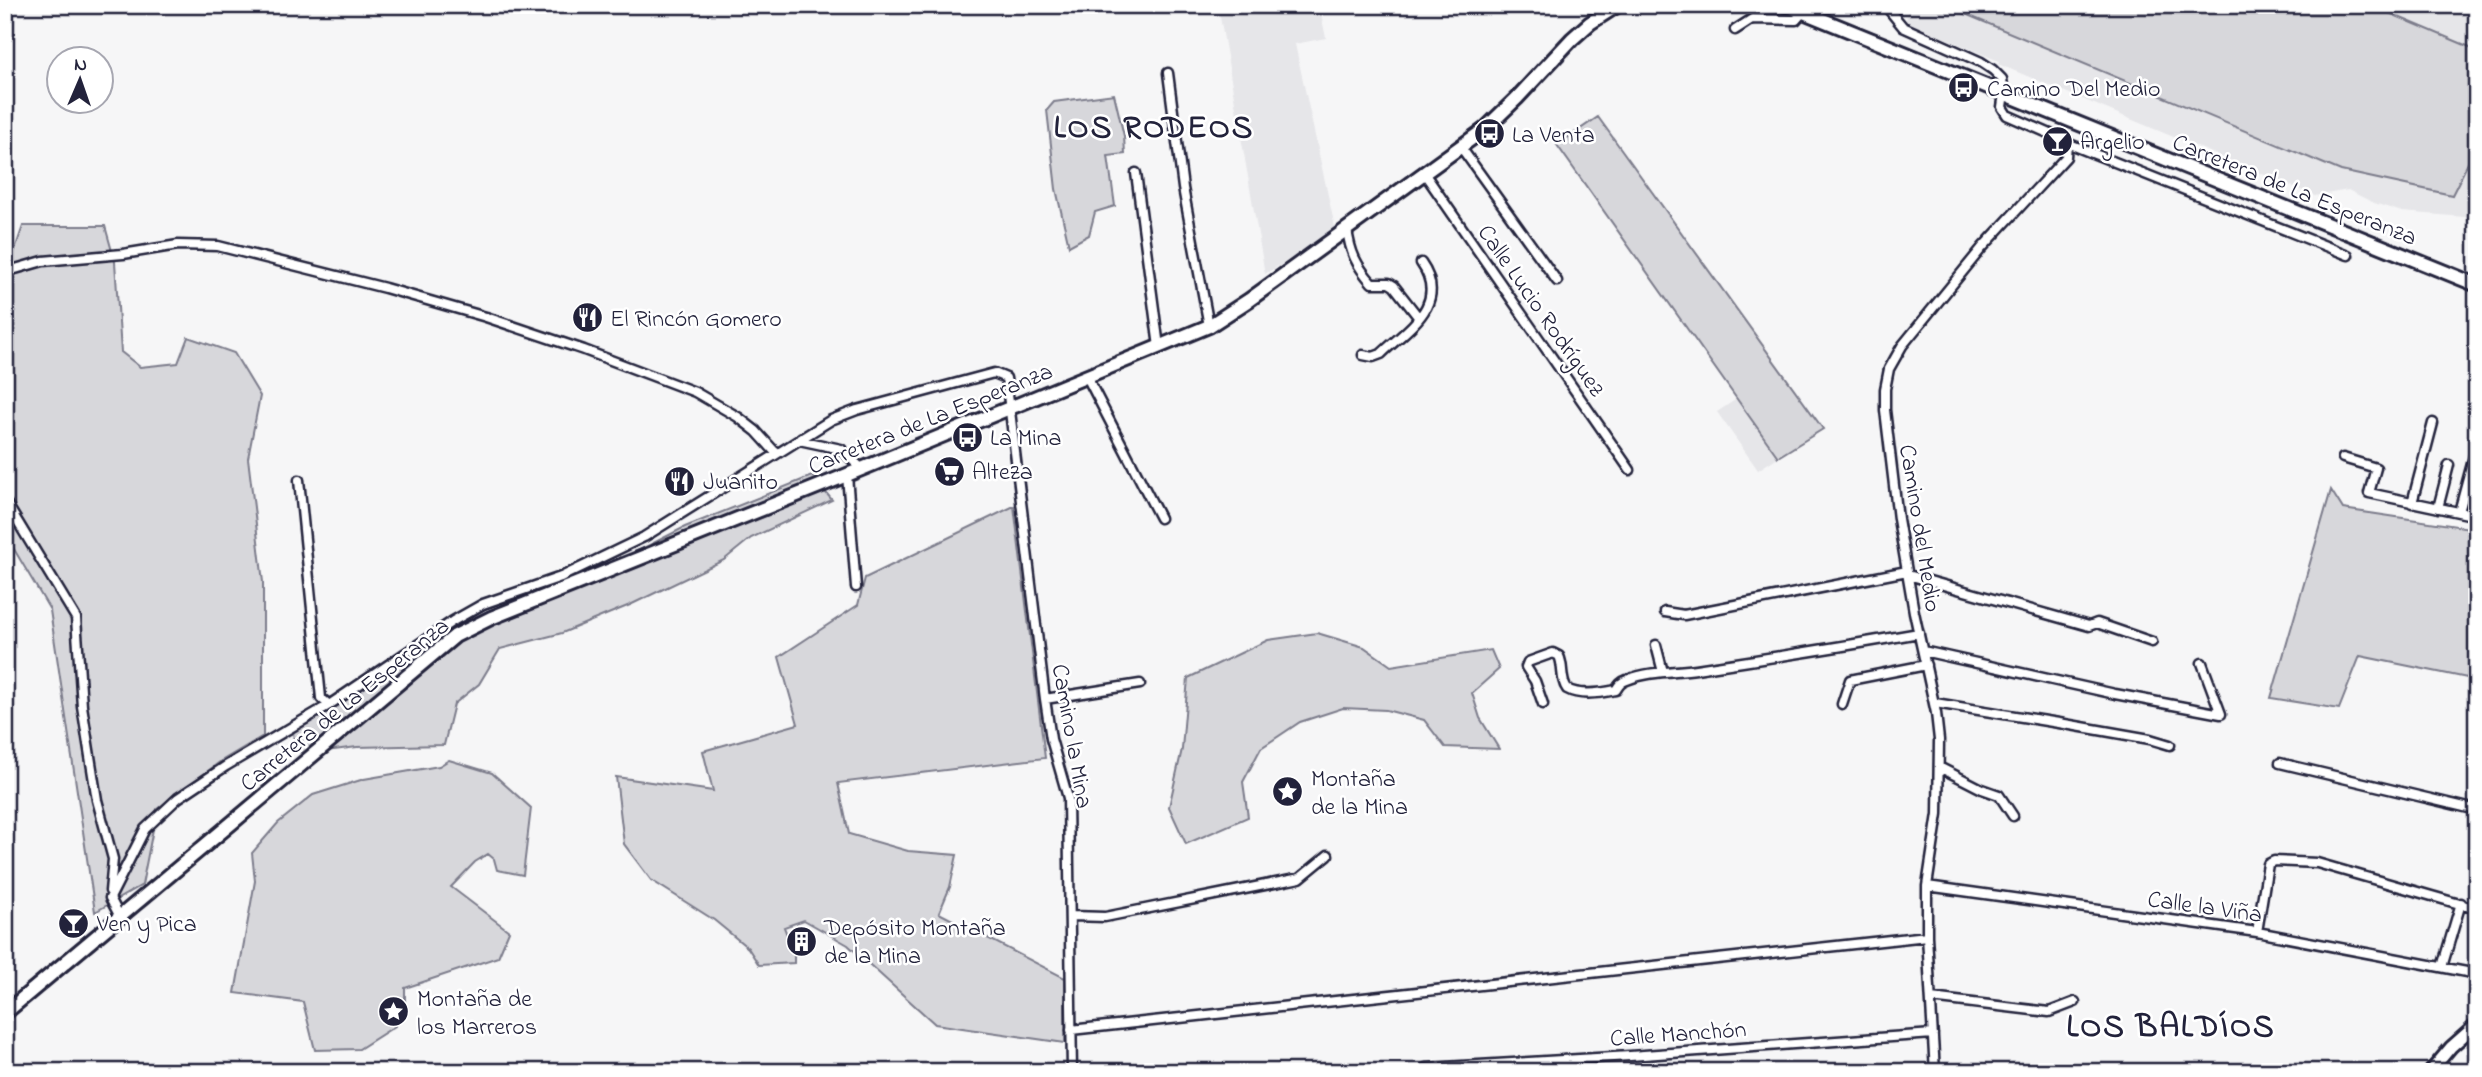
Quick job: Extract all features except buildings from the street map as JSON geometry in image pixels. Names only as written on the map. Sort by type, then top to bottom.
[{"type":"main road","name":"Carretera de La Esperanza","points":[[5,1013],[455,636],[491,618],[1209,326],[1347,229],[1506,110],[1590,23],[1618,5]]},
{"type":"main road","name":"Carretera de La Esperanza","points":[[1786,5],[2477,285]]},
{"type":"main road","points":[[2430,1072],[2451,1046],[2477,1024]]},
{"type":"street","points":[[1885,5],[1903,27],[1962,52],[1993,70],[2002,79],[2002,107],[2007,115],[2067,143],[2329,245],[2348,255]]},
{"type":"street","points":[[1735,30],[1752,19],[1796,20],[1803,12]]},
{"type":"street","points":[[1168,73],[1183,188],[1209,326]]},
{"type":"street","name":"Camino del Medio","points":[[1935,1072],[1927,936],[1927,886],[1938,814],[1939,740],[1907,573],[1885,423],[1885,389],[1893,359],[1982,248],[2066,157],[2067,143]]},
{"type":"street","points":[[1460,146],[1557,281]]},
{"type":"street","points":[[1136,173],[1159,347]]},
{"type":"street","name":"Calle Lucio Rodríguez","points":[[1423,173],[1630,470]]},
{"type":"street","points":[[1347,229],[1349,246],[1359,268],[1372,283],[1394,286],[1419,318]]},
{"type":"street","points":[[5,272],[43,261],[123,254],[178,245],[200,244],[231,249],[385,288],[486,317],[584,350],[695,392],[738,417],[756,431],[776,453]]},
{"type":"street","points":[[1363,355],[1373,357],[1381,354],[1426,312],[1432,298],[1428,273],[1421,263]]},
{"type":"street","name":"Camino la Mina","points":[[799,440],[831,420],[857,410],[994,373],[1006,378],[1045,699],[1051,739],[1068,798],[1072,1072]]},
{"type":"street","points":[[1087,377],[1160,518]]},
{"type":"street","points":[[2412,503],[2433,423]]},
{"type":"street","points":[[110,898],[145,829],[162,812],[226,765],[329,705],[453,621],[483,604],[561,577],[644,537],[799,440],[841,449],[862,469]]},
{"type":"street","points":[[2459,512],[2477,445]]},
{"type":"street","points":[[2343,457],[2376,468],[2369,493],[2477,516]]},
{"type":"street","points":[[2438,508],[2449,465]]},
{"type":"street","points":[[847,475],[856,587]]},
{"type":"street","points":[[299,480],[321,698],[329,705]]},
{"type":"street","points":[[5,501],[76,618],[82,706],[97,800],[113,859],[110,898],[120,916]]},
{"type":"street","points":[[1665,612],[1685,615],[1907,573],[2089,626],[2097,623],[2152,642]]},
{"type":"street","points":[[1543,704],[1535,681],[1526,667],[1528,662],[1553,653],[1559,656],[1563,664],[1564,686],[1573,692],[1613,691],[1629,679],[1919,633]]},
{"type":"street","points":[[1656,645],[1663,673]]},
{"type":"street","points":[[1923,651],[2115,694],[2221,714],[2202,663]]},
{"type":"street","points":[[1842,704],[1850,680],[1926,665]]},
{"type":"street","points":[[1045,699],[1140,684]]},
{"type":"street","points":[[1934,703],[2150,739],[2170,745]]},
{"type":"street","points":[[2280,764],[2477,810]]},
{"type":"street","points":[[1939,767],[1982,789],[1999,794],[2013,816]]},
{"type":"street","points":[[1071,916],[1105,917],[1300,878],[1328,855]]},
{"type":"street","points":[[2257,932],[2268,864],[2274,861],[2317,863],[2477,909]]},
{"type":"street","name":"Calle la Viña","points":[[1927,886],[2257,932],[2477,974]]},
{"type":"street","points":[[2442,967],[2461,903]]},
{"type":"street","points":[[1071,1030],[1927,936]]},
{"type":"street","points":[[1931,998],[2049,1012],[2075,1002]]},
{"type":"street","name":"Calle Manchón","points":[[1426,1068],[1933,1034]]},
{"type":"shaded area","points":[[1218,5],[1319,5],[1326,38],[1295,44],[1336,232],[1265,274]]},
{"type":"shaded area","points":[[1908,5],[2477,5],[2477,218],[2402,212],[2374,203],[2348,190],[2315,196],[1998,64],[1999,61],[1906,22]]},
{"type":"shaded area","points":[[1950,5],[2370,5],[2477,50],[2477,145],[2452,195],[2341,171],[1953,9]]},
{"type":"shaded area","points":[[1114,94],[1124,136],[1125,154],[1108,156],[1115,206],[1095,212],[1089,235],[1069,246],[1056,189],[1047,110],[1054,102]]},
{"type":"shaded area","points":[[1598,117],[1823,429],[1778,457],[1557,145]]},
{"type":"shaded area","points":[[23,226],[105,226],[115,262],[121,352],[140,367],[178,363],[188,337],[234,353],[260,396],[248,458],[263,582],[263,736],[221,761],[157,809],[142,885],[95,912],[50,610],[5,534],[5,262],[11,261]]},
{"type":"shaded area","points":[[1738,398],[1778,457],[1758,470],[1717,412]]},
{"type":"shaded area","points":[[812,476],[832,500],[751,538],[724,560],[630,605],[562,633],[500,649],[479,684],[454,704],[444,745],[357,747],[303,754],[294,749],[293,726],[400,665],[448,633],[478,632],[685,527]]},
{"type":"shaded area","points":[[2331,490],[2343,509],[2477,529],[2477,680],[2360,656],[2339,709],[2271,698]]},
{"type":"shaded area","points":[[1014,506],[1045,758],[838,783],[849,834],[908,851],[957,855],[950,887],[939,913],[1065,978],[1065,1043],[935,1024],[848,945],[804,920],[784,927],[794,953],[794,963],[759,965],[748,948],[714,920],[651,880],[624,844],[616,777],[713,791],[703,751],[798,724],[779,657],[858,605],[865,578]]},
{"type":"shaded area","points":[[1317,633],[1364,647],[1391,666],[1491,650],[1499,669],[1472,693],[1480,718],[1499,749],[1445,747],[1424,720],[1386,710],[1343,708],[1300,722],[1261,748],[1243,782],[1248,817],[1186,844],[1169,807],[1182,749],[1188,678],[1268,640]]},
{"type":"shaded area","points":[[449,760],[492,773],[531,808],[523,875],[497,870],[494,859],[488,854],[475,862],[451,887],[509,931],[498,957],[405,988],[405,1005],[395,1026],[359,1049],[315,1050],[303,1002],[235,993],[255,881],[252,853],[278,823],[313,795],[364,779],[439,766]]},
{"type":"place","name":"Camino Del Medio","points":[[1964,88]]},
{"type":"place","name":"La Venta","points":[[1489,134]]},
{"type":"place","name":"Argelio","points":[[2057,141]]},
{"type":"place","name":"El Rincón Gomero","points":[[587,318]]},
{"type":"place","name":"La Mina","points":[[967,437]]},
{"type":"place","name":"Alteza","points":[[949,471]]},
{"type":"place","name":"Juanito","points":[[680,481]]},
{"type":"place","name":"Montaña de la Mina","points":[[1288,792]]},
{"type":"place","name":"Ven y Pica","points":[[74,923]]},
{"type":"place","name":"Depósito Montaña de la Mina","points":[[801,941]]},
{"type":"place","name":"Montaña de los Marreros","points":[[394,1012]]},
{"type":"district","name":"LOS RODEOS","points":[[1154,126]]},
{"type":"district","name":"LOS BALDÍOS","points":[[2171,1025]]}]
